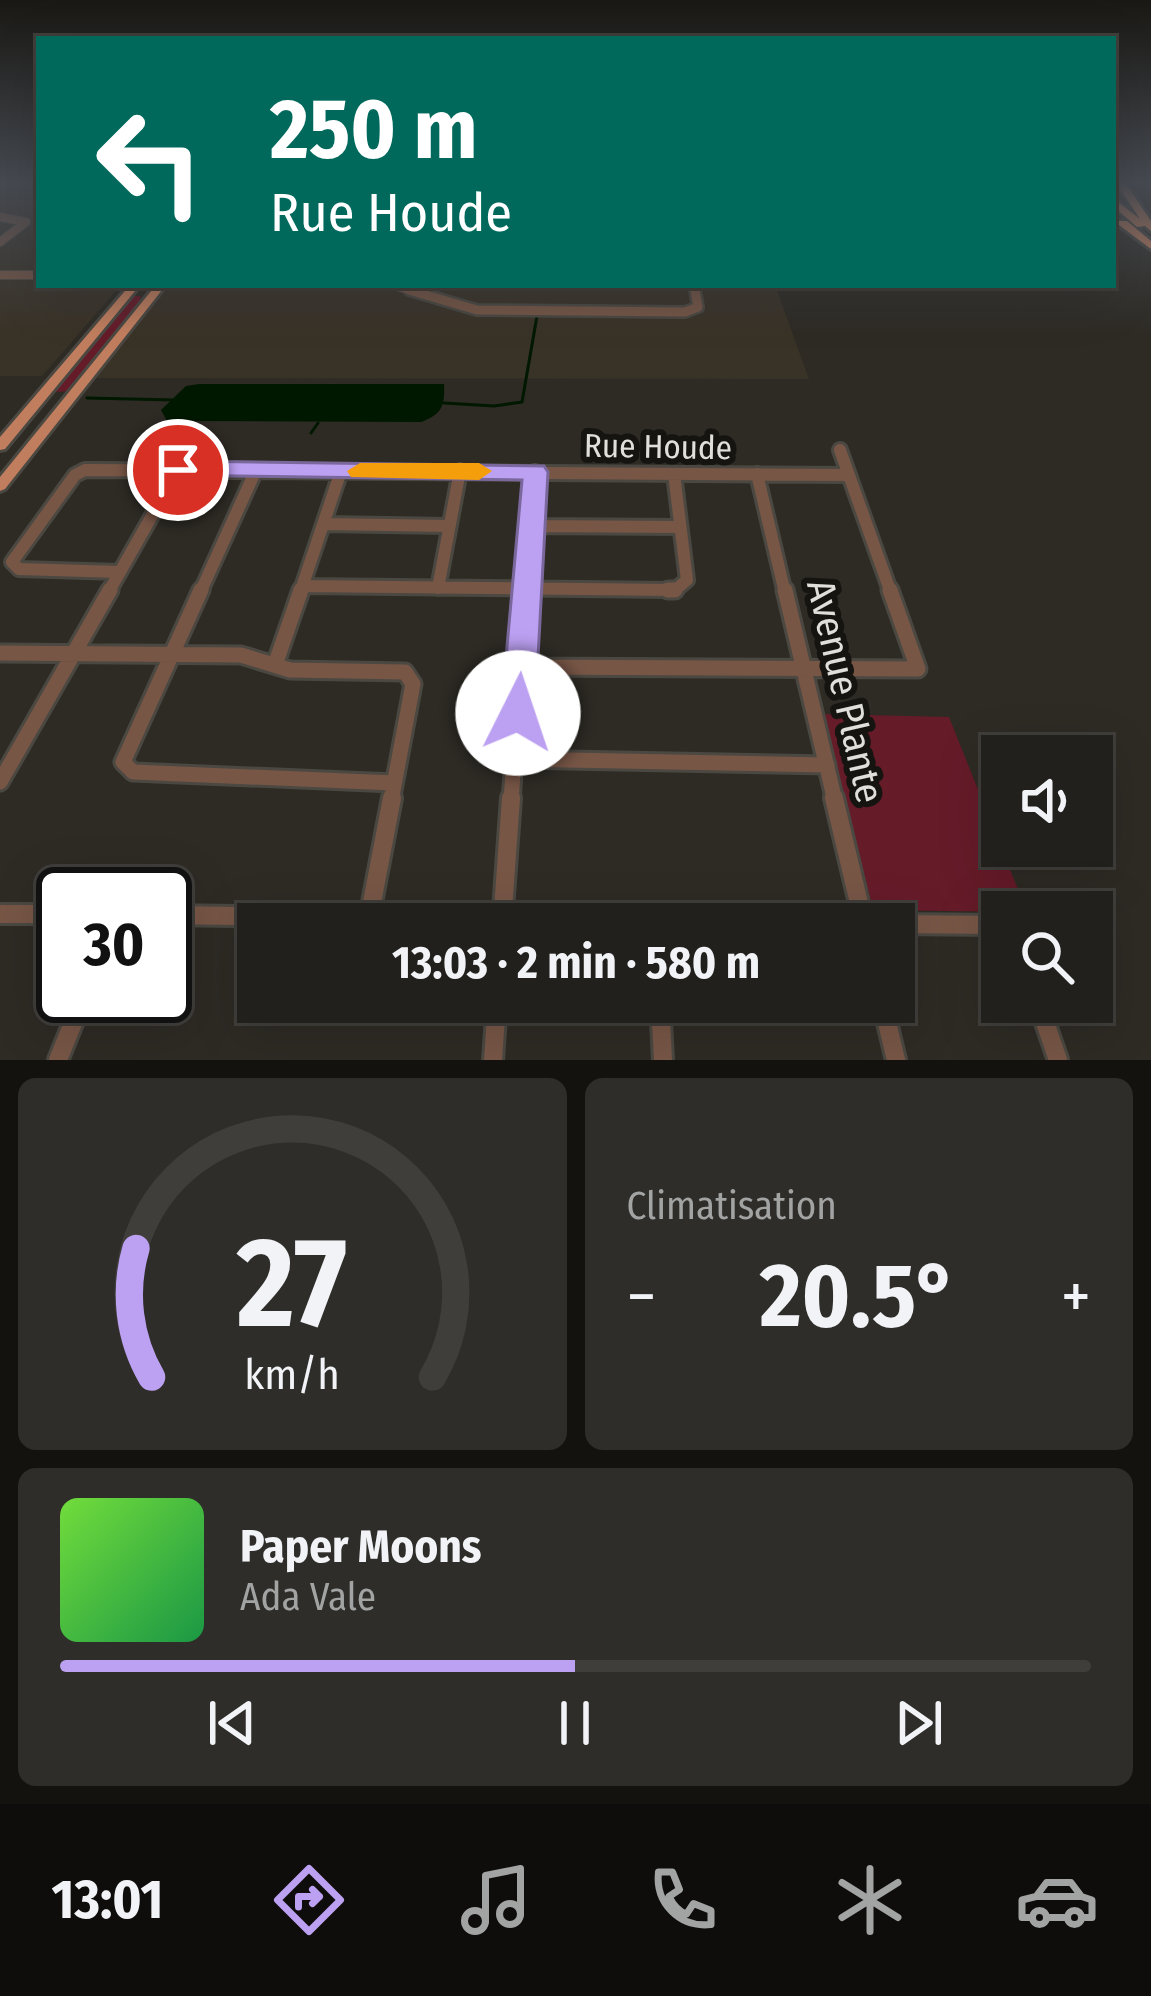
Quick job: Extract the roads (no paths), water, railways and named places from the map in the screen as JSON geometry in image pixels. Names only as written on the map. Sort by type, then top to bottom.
[{"type":"main road","points":[[0,446],[134,288]]},
{"type":"main road","points":[[0,486],[159,288]]},
{"type":"main road","points":[[122,302],[142,293],[148,301]]},
{"type":"main road","points":[[51,385],[55,397],[76,392]]},
{"type":"street","points":[[0,275],[36,275]]},
{"type":"street","points":[[403,288],[477,310],[685,312],[698,307],[695,288]]},
{"type":"street","points":[[521,667],[918,669],[840,450]]},
{"type":"street","points":[[0,782],[178,470]]},
{"type":"street","points":[[256,470],[124,753],[127,768],[394,783]]},
{"type":"street","name":"Rue Houde","points":[[119,572],[20,569],[12,562],[80,471],[849,475]]},
{"type":"street","points":[[274,665],[341,471]]},
{"type":"street","points":[[438,588],[460,471]]},
{"type":"street","points":[[503,903],[535,472]]},
{"type":"street","points":[[303,586],[682,588],[687,580],[674,473]]},
{"type":"street","name":"Avenue Plante","points":[[758,474],[863,903]]},
{"type":"street","points":[[324,524],[449,526]]},
{"type":"street","points":[[531,526],[680,527]]},
{"type":"street","points":[[0,653],[241,655],[290,670],[397,670],[411,676],[372,903]]},
{"type":"street","points":[[515,759],[827,765]]},
{"type":"street","points":[[0,914],[36,914]]},
{"type":"street","points":[[192,915],[237,916]]},
{"type":"street","points":[[915,924],[981,926]]},
{"type":"street","points":[[58,1060],[73,1023]]},
{"type":"street","points":[[493,1060],[496,1023]]},
{"type":"street","points":[[661,1023],[663,1060]]},
{"type":"street","points":[[887,1023],[896,1060]]},
{"type":"street","points":[[1045,1023],[1058,1060]]},
{"type":"waterway","points":[[444,403],[494,406],[522,402],[537,316]]},
{"type":"waterway","points":[[87,398],[175,400]]},
{"type":"waterway","points":[[311,433],[318,423]]}]
